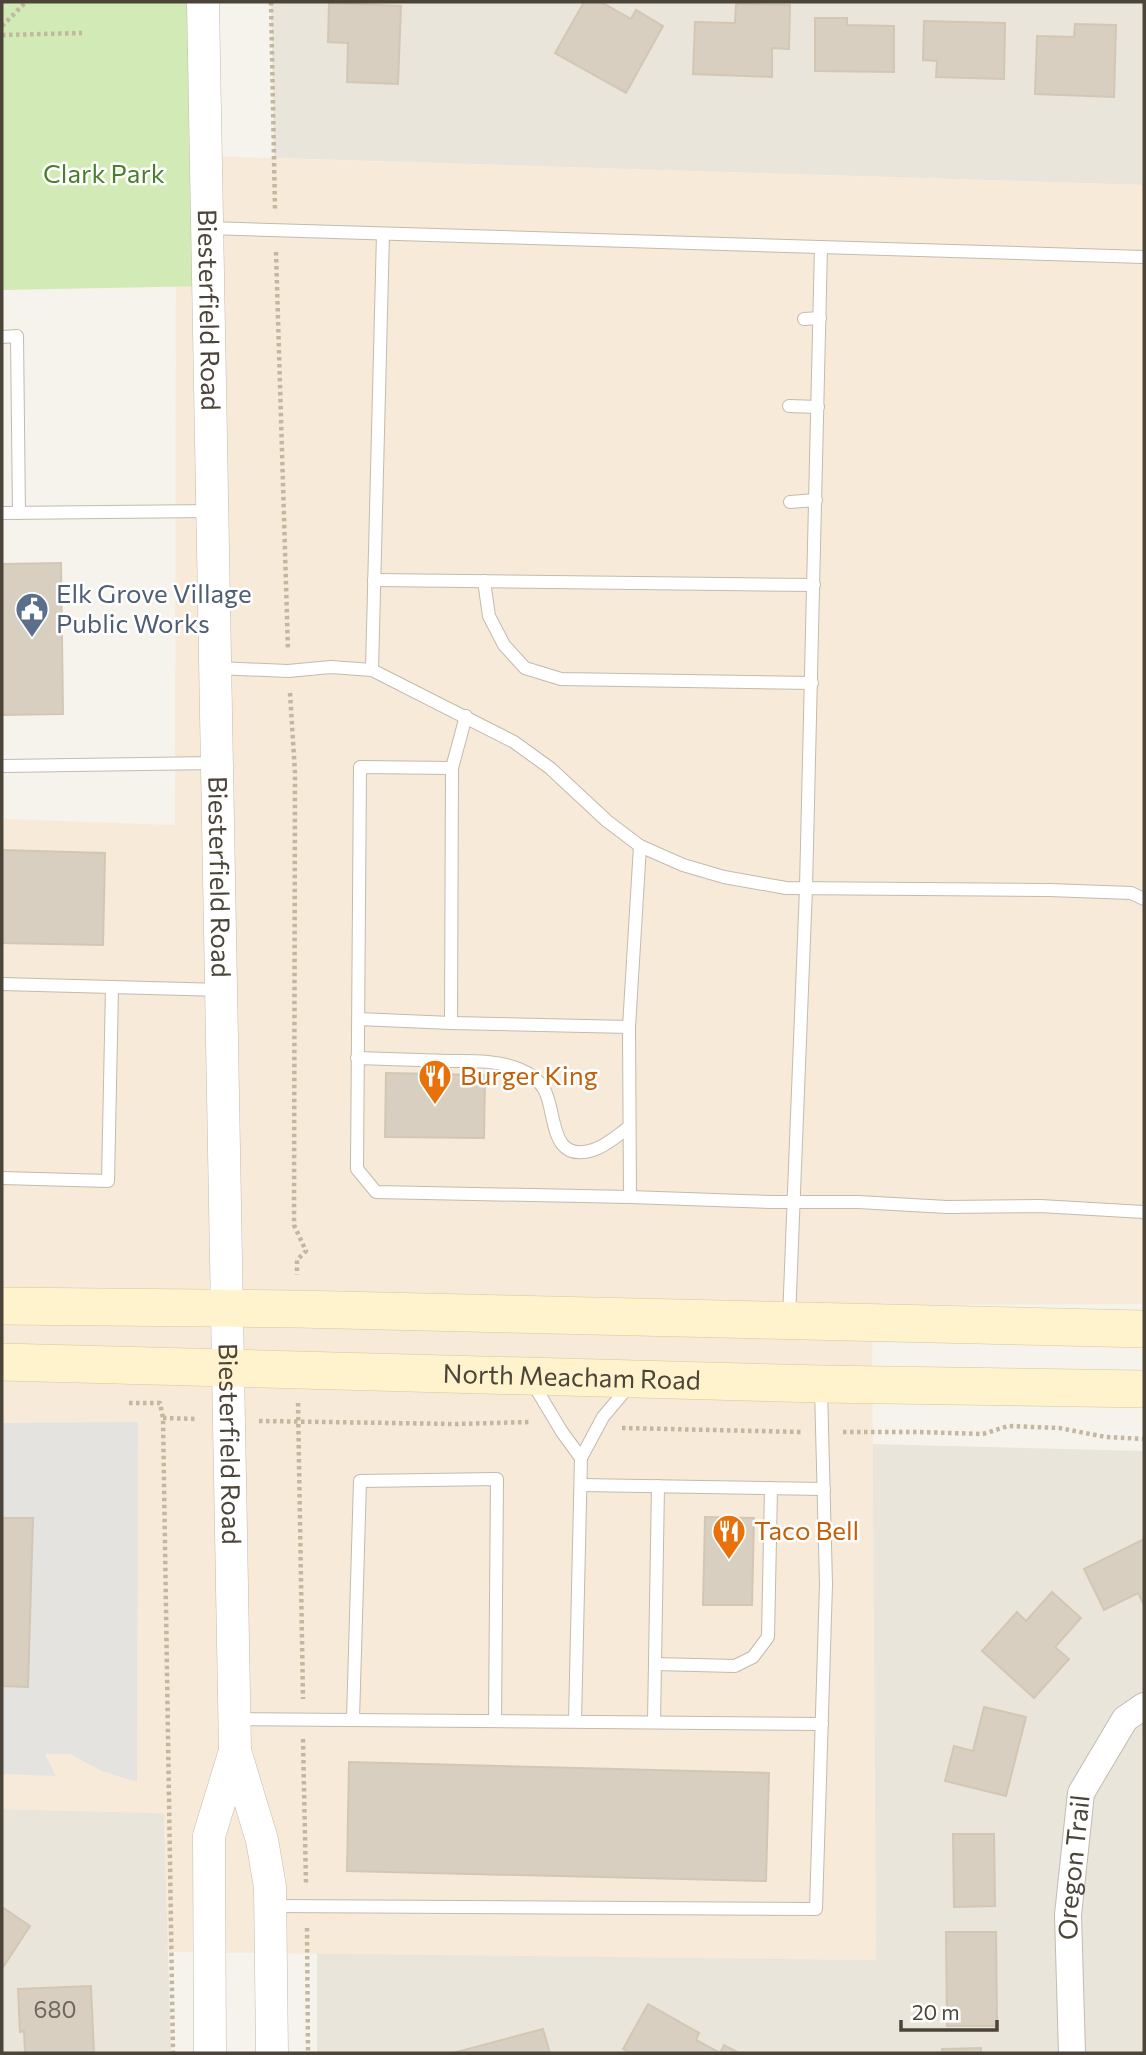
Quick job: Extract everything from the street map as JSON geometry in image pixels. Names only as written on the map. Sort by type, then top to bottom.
[{"type":"main road","points":[[2,1306],[228,1308],[1144,1329]]},
{"type":"main road","name":"North Meacham Road","points":[[2,1362],[821,1384],[1144,1389]]},
{"type":"street","name":"Biesterfield Road","points":[[203,2],[235,1751],[262,1840],[270,1887],[272,2053]]},
{"type":"street","name":"Oregon Trail","points":[[1072,2053],[1068,1915],[1081,1793],[1125,1719],[1144,1706]]},
{"type":"street","name":"Biesterfield Road","points":[[210,2053],[209,1836],[235,1751]]},
{"type":"lane","points":[[207,228],[1144,257]]},
{"type":"lane","points":[[372,670],[383,234]]},
{"type":"lane","points":[[789,1320],[806,888],[821,247]]},
{"type":"lane","points":[[804,319],[820,318]]},
{"type":"lane","points":[[2,337],[17,336],[19,513]]},
{"type":"lane","points":[[789,406],[818,407]]},
{"type":"lane","points":[[790,502],[816,500]]},
{"type":"lane","points":[[2,513],[213,510]]},
{"type":"lane","points":[[374,580],[814,585]]},
{"type":"lane","points":[[484,581],[489,617],[504,645],[525,668],[561,679],[812,683]]},
{"type":"lane","points":[[216,668],[288,671],[331,667],[372,670],[514,742],[550,768],[607,821],[640,846],[683,865],[724,877],[775,887],[1049,890],[1131,893],[1144,899]]},
{"type":"lane","points":[[451,1023],[452,768],[466,716]]},
{"type":"lane","points":[[2,766],[217,763]]},
{"type":"lane","points":[[452,768],[360,768],[357,1170],[376,1192],[795,1203],[858,1202],[947,1207],[1040,1206],[1144,1212]]},
{"type":"lane","points":[[630,1197],[629,1027],[640,846]]},
{"type":"lane","points":[[2,984],[222,990]]},
{"type":"lane","points":[[2,1178],[108,1181],[112,987]]},
{"type":"lane","points":[[359,1019],[629,1027]]},
{"type":"lane","points":[[357,1058],[481,1062],[520,1069],[535,1078],[545,1090],[552,1123],[558,1139],[567,1149],[579,1152],[593,1150],[629,1127]]},
{"type":"lane","points":[[528,1376],[581,1458]]},
{"type":"lane","points":[[575,1721],[581,1458],[603,1417],[635,1379]]},
{"type":"lane","points":[[270,1906],[816,1909],[826,1584],[821,1384]]},
{"type":"lane","points":[[353,1720],[360,1481],[497,1479],[495,1721]]},
{"type":"lane","points":[[581,1485],[824,1489]]},
{"type":"lane","points":[[654,1722],[658,1486]]},
{"type":"lane","points":[[655,1664],[735,1666],[753,1657],[768,1637],[771,1488]]},
{"type":"lane","points":[[234,1719],[822,1724]]},
{"type":"path","points":[[2,26],[26,2]]},
{"type":"path","points":[[271,2],[288,671],[295,773],[293,1225],[306,1251],[297,1260]]},
{"type":"path","points":[[2,35],[82,33]]},
{"type":"path","points":[[160,1403],[163,1418],[173,2053]]},
{"type":"path","points":[[299,1422],[556,1422]]},
{"type":"path","points":[[599,1426],[755,1432],[983,1434],[1008,1426],[1059,1428],[1106,1437],[1144,1440]]},
{"type":"shaded area","points":[[271,2],[1144,2],[1144,185],[274,158]]},
{"type":"shaded area","points":[[176,155],[1144,185],[1144,1304],[872,1305],[876,1960],[168,1952],[164,1813],[2,1809],[2,819],[175,825]]},
{"type":"shaded area","points":[[138,1422],[137,1782],[102,1771],[70,1754],[45,1754],[56,1776],[2,1774],[2,1423]]},
{"type":"shaded area","points":[[872,1444],[1144,1451],[1144,2053],[317,2053],[317,1953],[876,1960]]},
{"type":"shaded area","points":[[2,1809],[164,1813],[171,2053],[2,2053]]},
{"type":"green space","name":"Clark Park","points":[[2,2],[203,2],[209,286],[2,290]]},
{"type":"building","points":[[584,2],[601,2],[631,19],[636,10],[663,26],[626,93],[555,53]]},
{"type":"building","points":[[329,3],[401,6],[398,84],[347,82],[348,43],[328,42]]},
{"type":"building","points":[[736,4],[790,5],[789,49],[772,48],[772,77],[693,74],[695,22],[735,23]]},
{"type":"building","points":[[815,18],[847,18],[847,25],[894,26],[894,72],[815,71]]},
{"type":"building","points":[[924,21],[1005,23],[1004,79],[936,77],[937,61],[923,60]]},
{"type":"building","points":[[1075,24],[1116,25],[1114,97],[1035,94],[1037,36],[1074,37]]},
{"type":"building","name":"Elk Grove Village Public Works","points":[[61,563],[63,714],[2,715],[2,564]]},
{"type":"building","points":[[2,850],[105,853],[103,945],[2,943]]},
{"type":"building","name":"Burger King","points":[[386,1073],[485,1075],[484,1138],[385,1137]]},
{"type":"building","name":"Taco Bell","points":[[705,1517],[754,1518],[752,1605],[703,1605]]},
{"type":"building","points":[[2,1518],[33,1518],[28,1687],[2,1686]]},
{"type":"building","points":[[1144,1539],[1144,1605],[1138,1593],[1104,1610],[1084,1569]]},
{"type":"building","points":[[1052,1592],[1081,1618],[1055,1647],[1069,1659],[1034,1698],[982,1651],[1017,1612],[1026,1621]]},
{"type":"building","points":[[984,1707],[1026,1717],[1006,1796],[945,1781],[954,1746],[973,1751]]},
{"type":"building","points":[[349,1762],[769,1773],[766,1881],[347,1871]]},
{"type":"building","points":[[953,1834],[994,1834],[995,1906],[954,1907]]},
{"type":"building","points":[[2,1907],[30,1926],[2,1969]]},
{"type":"building","points":[[946,1932],[996,1932],[997,2026],[947,2026]]},
{"type":"building","points":[[91,1986],[94,2053],[25,2053],[24,2031],[20,2032],[18,1989]]},
{"type":"building","points":[[648,2004],[699,2033],[696,2040],[720,2053],[631,2053],[623,2049]]},
{"type":"building","points":[[543,2029],[550,2053],[453,2053]]},
{"type":"building","points":[[724,2045],[739,2053],[720,2053]]},
{"type":"building","points":[[981,2048],[981,2053],[942,2053],[942,2049]]},
{"type":"place","name":"Elk Grove Village Public Works","points":[[32,639]]},
{"type":"place","name":"Burger King","points":[[435,1106]]},
{"type":"place","name":"Taco Bell","points":[[729,1561]]}]
